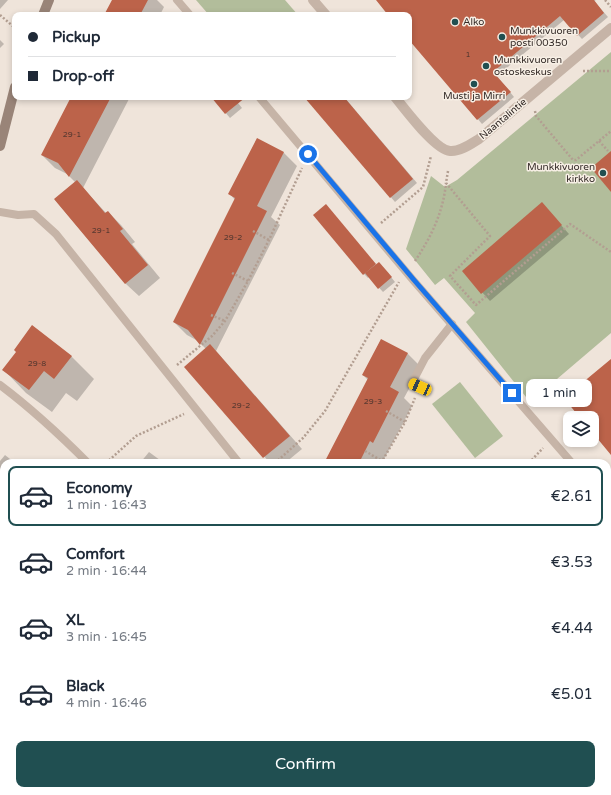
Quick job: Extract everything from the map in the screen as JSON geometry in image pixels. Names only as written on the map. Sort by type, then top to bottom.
[{"type":"street","points":[[44,12],[49,0]]},
{"type":"street","points":[[313,0],[323,12]]},
{"type":"street","name":"Naantalintie","points":[[398,100],[435,144],[450,152],[461,149],[479,140],[611,28]]},
{"type":"street","points":[[0,146],[12,99]]},
{"type":"lane","points":[[177,0],[187,12]]},
{"type":"lane","points":[[262,100],[406,271],[569,459]]},
{"type":"lane","points":[[0,212],[18,215],[34,214],[56,234],[236,459]]},
{"type":"lane","points":[[420,387],[412,383],[425,358],[452,324]]},
{"type":"lane","points":[[0,385],[29,407],[84,459]]},
{"type":"path","points":[[605,0],[611,7]]},
{"type":"path","points":[[0,15],[12,25]]},
{"type":"path","points":[[583,71],[611,71]]},
{"type":"path","points":[[535,111],[536,116],[573,160],[576,160],[611,131]]},
{"type":"path","points":[[599,141],[608,151]]},
{"type":"path","points":[[372,231],[423,187],[435,144]]},
{"type":"path","points":[[167,373],[212,336],[225,322],[270,240],[308,154]]},
{"type":"path","points":[[279,459],[303,438],[325,411],[406,271],[413,264],[434,229],[444,201],[448,171]]},
{"type":"path","points":[[446,183],[490,236],[450,276],[476,305],[570,224],[611,252]]},
{"type":"path","points":[[254,231],[270,240]]},
{"type":"path","points":[[232,273],[248,281]]},
{"type":"path","points":[[211,315],[225,322]]},
{"type":"path","points":[[384,459],[405,422],[420,387]]},
{"type":"path","points":[[110,459],[136,436],[196,410]]},
{"type":"path","points":[[386,411],[405,422]]},
{"type":"path","points":[[533,459],[552,439]]},
{"type":"path","points":[[365,451],[377,459]]},
{"type":"green space","points":[[196,0],[285,0],[295,12],[206,12]]},
{"type":"green space","points":[[611,52],[611,333],[530,402],[466,322],[475,313],[444,278],[435,285],[406,249],[431,176],[445,187],[457,180]]},
{"type":"green space","points":[[460,382],[503,436],[475,458],[432,404]]},
{"type":"building","points":[[112,0],[148,0],[142,12],[106,12]]},
{"type":"building","name":"Munkkivuoren ostoskeskus","points":[[376,0],[594,0],[604,13],[577,36],[560,16],[493,72],[511,92],[477,120],[412,44],[412,12],[386,12]]},
{"type":"building","points":[[69,100],[109,100],[69,177],[58,163],[41,155]]},
{"type":"building","points":[[213,100],[242,100],[225,114]]},
{"type":"building","points":[[307,100],[347,100],[413,179],[390,198]]},
{"type":"building","points":[[257,138],[284,152],[257,206],[267,211],[200,345],[188,330],[173,322],[235,198],[228,194]]},
{"type":"building","name":"Munkkivuoren kirkko","points":[[611,151],[611,192],[591,168]]},
{"type":"building","points":[[77,180],[105,213],[108,211],[123,229],[120,231],[148,265],[125,284],[54,199]]},
{"type":"building","points":[[542,202],[562,225],[481,294],[462,271]]},
{"type":"building","points":[[326,204],[376,264],[363,275],[313,215]]},
{"type":"building","points":[[379,262],[392,277],[378,289],[365,273]]},
{"type":"building","points":[[32,325],[72,356],[54,379],[44,371],[29,390],[2,370],[16,352],[14,350]]},
{"type":"building","points":[[381,339],[408,353],[390,387],[399,392],[373,443],[370,441],[361,459],[326,459],[368,378],[362,375]]},
{"type":"building","points":[[210,344],[290,436],[263,458],[184,367]]},
{"type":"building","points":[[611,359],[611,455],[599,440],[599,411],[574,411],[564,398]]},
{"type":"place","name":"Alko","points":[[455,22]]},
{"type":"place","name":"Munkkivuoren posti 00350","points":[[502,37]]},
{"type":"place","name":"Munkkivuoren ostoskeskus","points":[[486,66]]},
{"type":"place","name":"Musti ja Mirri","points":[[474,84]]},
{"type":"place","name":"Munkkivuoren kirkko","points":[[603,173]]},
{"type":"route","points":[[308,154],[512,393]]}]
